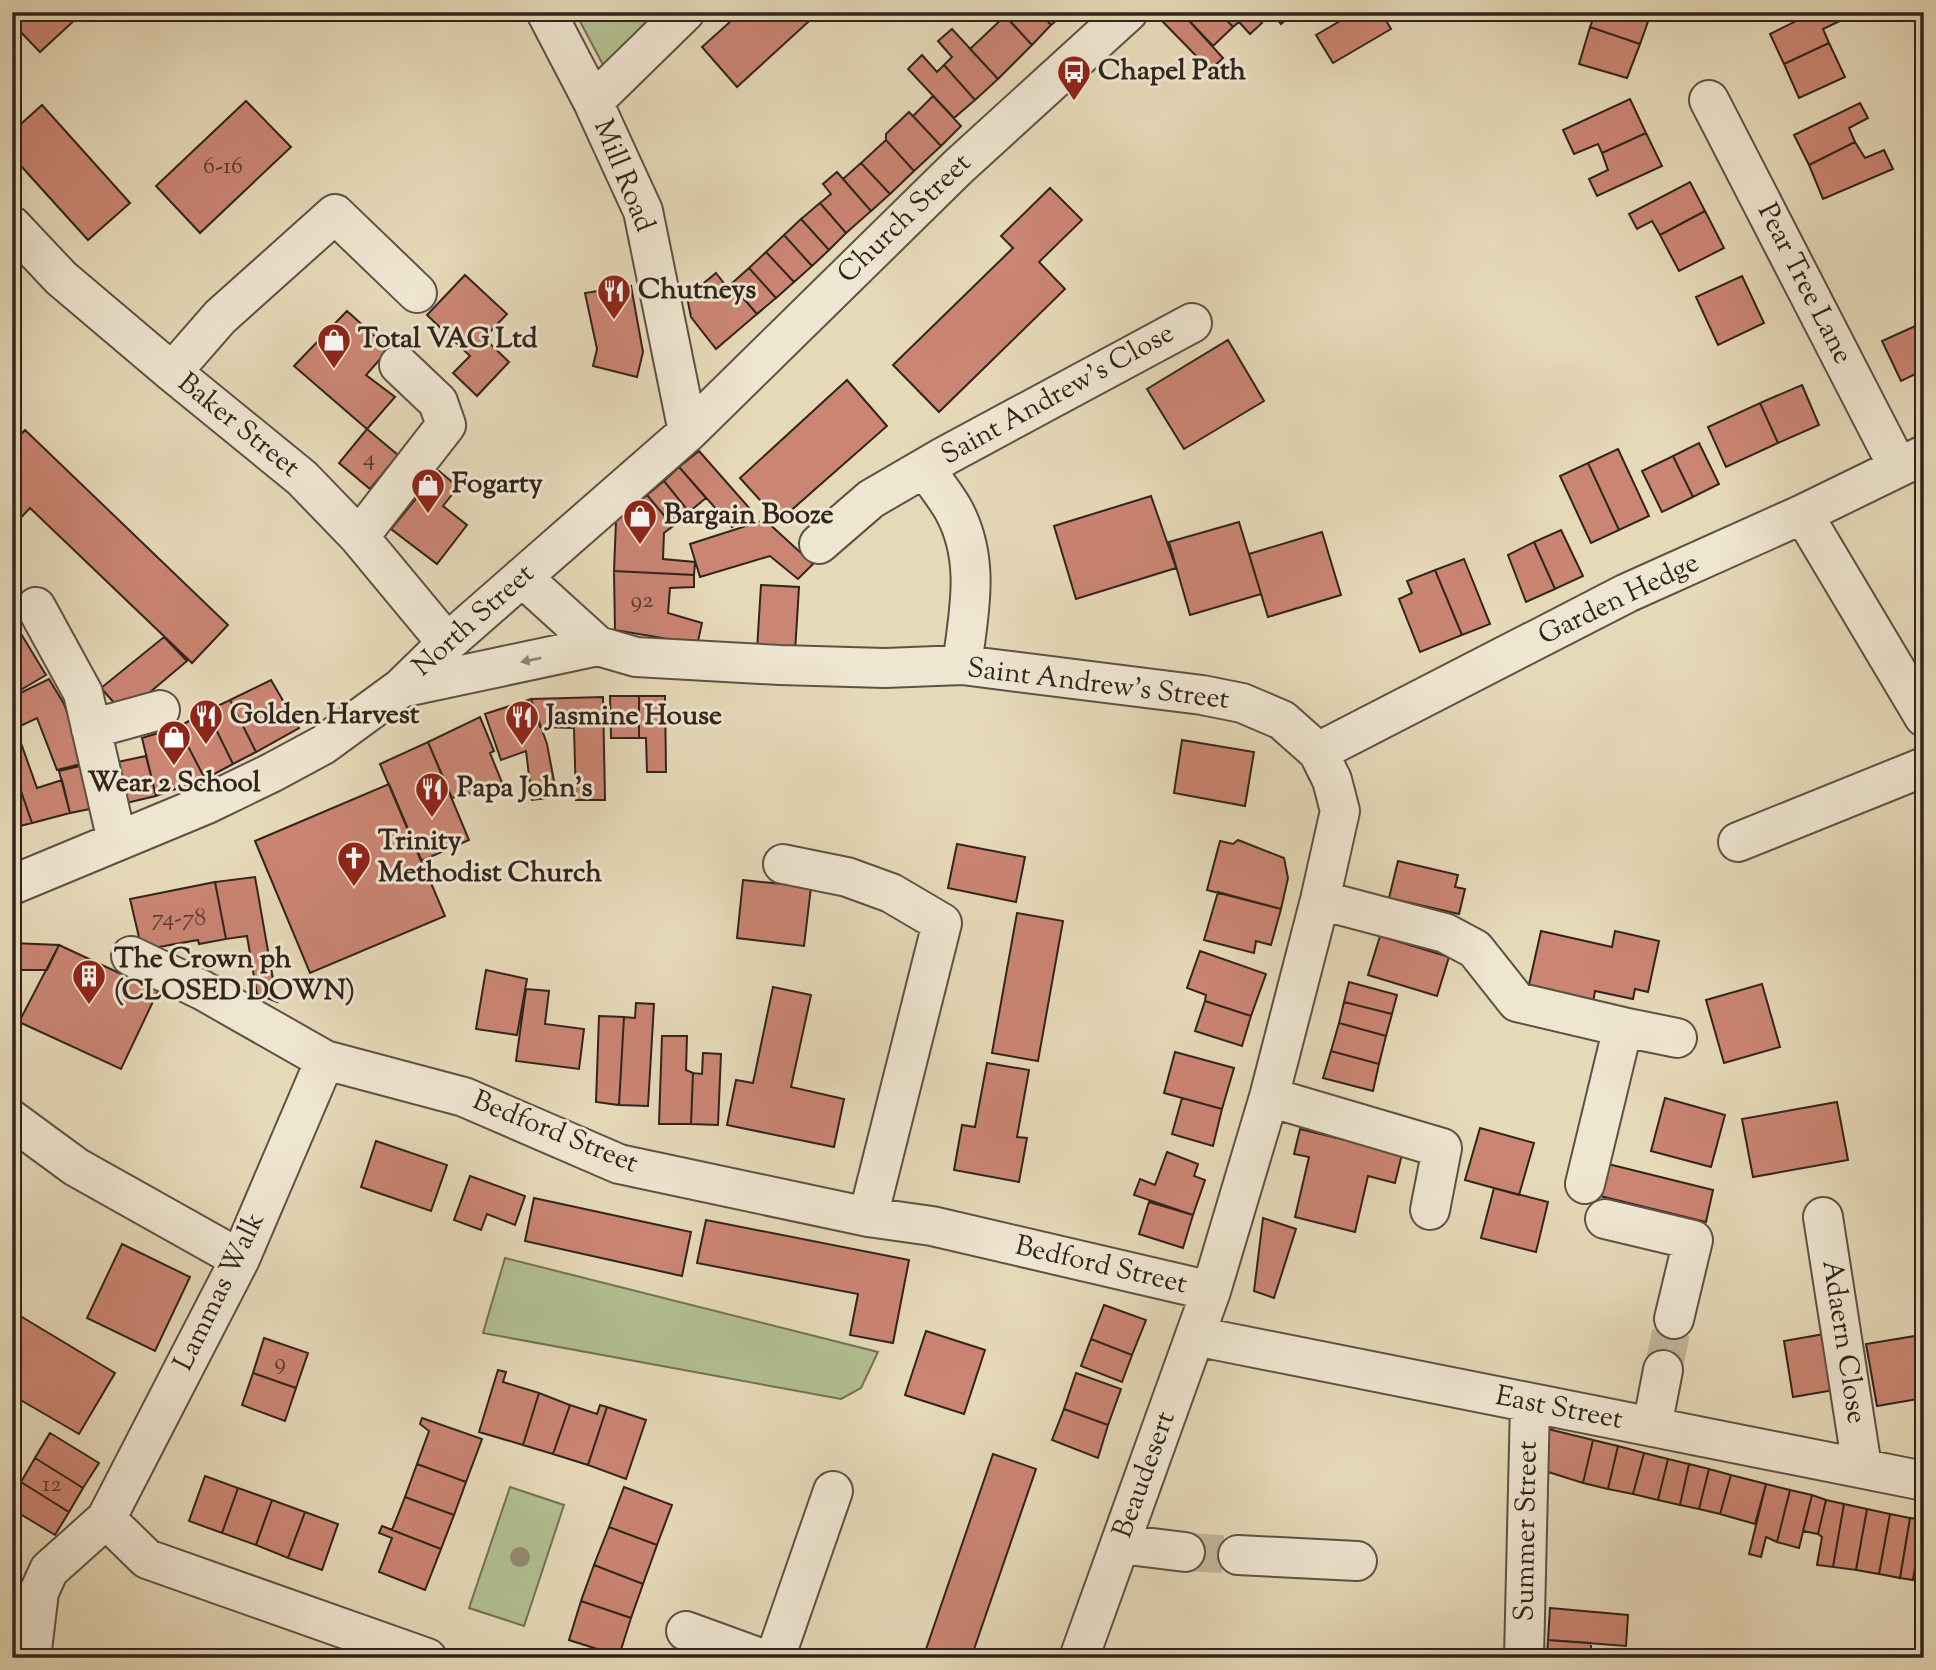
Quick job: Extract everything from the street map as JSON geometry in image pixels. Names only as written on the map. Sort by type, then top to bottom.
[{"type":"street","name":"Mill Road","points":[[546,12],[593,102],[643,211],[688,432]]},
{"type":"street","points":[[593,102],[685,12]]},
{"type":"street","name":"Church Street","points":[[688,432],[958,167],[1128,12]]},
{"type":"street","name":"Pear Tree Lane","points":[[1709,100],[1911,461]]},
{"type":"street","points":[[172,372],[220,317],[335,214],[417,293]]},
{"type":"street","name":"Baker Street","points":[[12,226],[61,278],[302,478],[359,537],[447,643]]},
{"type":"street","name":"Saint Andrew's Close","points":[[819,544],[870,499],[944,456],[1192,323]]},
{"type":"street","points":[[359,537],[446,425],[438,402],[399,365]]},
{"type":"street","name":"North Street","points":[[14,897],[117,841],[207,804],[271,774],[323,745],[401,688],[447,643],[688,432]]},
{"type":"street","name":"Garden Hedge","points":[[1318,752],[1628,593],[1911,461]]},
{"type":"street","name":"Saint Andrew's Close","points":[[925,468],[954,510],[969,551],[972,581],[962,665]]},
{"type":"street","points":[[1803,513],[1924,717]]},
{"type":"street","name":"Saint Andrew's Street","points":[[522,577],[598,646],[636,657],[885,668],[962,665],[1202,695],[1242,703],[1282,720],[1318,752],[1332,780],[1340,811],[1269,1097],[1211,1291]]},
{"type":"street","points":[[36,607],[83,692],[117,841]]},
{"type":"street","name":"Saint Andrew's Street","points":[[401,688],[598,646]]},
{"type":"street","points":[[91,729],[160,710]]},
{"type":"street","points":[[1738,842],[1924,767]]},
{"type":"street","points":[[783,864],[847,877],[891,893],[942,923],[868,1217]]},
{"type":"street","points":[[1320,900],[1446,933],[1475,949],[1517,1002],[1677,1038]]},
{"type":"street","name":"Bedford Street","points":[[131,956],[202,990],[325,1060],[464,1097],[619,1164],[868,1217],[932,1226],[1211,1291]]},
{"type":"street","points":[[1585,1184],[1623,1027]]},
{"type":"street","name":"Lammas Walk","points":[[31,1658],[39,1592],[49,1570],[106,1519],[240,1259],[325,1060]]},
{"type":"street","points":[[1269,1097],[1442,1148],[1430,1210]]},
{"type":"street","points":[[12,1120],[76,1167],[240,1259]]},
{"type":"street","name":"Adaern Close","points":[[1823,1217],[1862,1467]]},
{"type":"street","points":[[1605,1219],[1693,1240],[1674,1319]]},
{"type":"street","name":"Beaudesert","points":[[1079,1658],[1211,1291]]},
{"type":"street","name":"East Street","points":[[1195,1336],[1924,1481]]},
{"type":"street","points":[[1652,1427],[1663,1370]]},
{"type":"street","name":"Summer Street","points":[[1524,1658],[1530,1404]]},
{"type":"street","points":[[775,1658],[834,1491]]},
{"type":"street","points":[[106,1519],[147,1559],[427,1658]]},
{"type":"street","points":[[1120,1544],[1185,1552]]},
{"type":"street","points":[[1238,1555],[1357,1561]]},
{"type":"street","points":[[686,1631],[760,1658]]},
{"type":"green space","points":[[575,12],[670,12],[609,76]]},
{"type":"green space","points":[[505,1258],[878,1352],[861,1388],[841,1399],[483,1333]]},
{"type":"green space","points":[[510,1487],[564,1505],[524,1626],[469,1608]]},
{"type":"building","points":[[12,12],[74,12],[78,17],[40,52],[12,23]]},
{"type":"building","points":[[741,12],[819,12],[737,87],[702,47]]},
{"type":"building","points":[[1002,12],[1039,12],[1051,25],[1032,45]]},
{"type":"building","points":[[1039,12],[1066,12],[1051,25]]},
{"type":"building","points":[[1173,12],[1181,12],[1223,58],[1210,70],[1163,22]]},
{"type":"building","points":[[1181,12],[1219,12],[1233,27],[1213,46]]},
{"type":"building","points":[[1219,12],[1252,12],[1262,23],[1250,34],[1239,22],[1233,27]]},
{"type":"building","points":[[1271,12],[1290,12],[1292,14],[1281,24]]},
{"type":"building","points":[[1342,12],[1381,12],[1391,29],[1333,63],[1316,35],[1345,18]]},
{"type":"building","points":[[1596,12],[1640,12],[1650,16],[1640,44],[1590,27]]},
{"type":"building","points":[[1814,12],[1841,12],[1844,19],[1823,29],[1829,43],[1784,64],[1770,34]]},
{"type":"building","points":[[1005,16],[1032,45],[998,79],[970,49]]},
{"type":"building","points":[[1590,27],[1640,44],[1627,78],[1579,64]]},
{"type":"building","points":[[952,29],[998,79],[975,100],[944,65],[952,57],[938,41]]},
{"type":"building","points":[[1829,43],[1845,77],[1799,98],[1784,64]]},
{"type":"building","points":[[922,55],[937,72],[944,65],[975,100],[954,118],[908,69]]},
{"type":"building","points":[[933,96],[961,126],[941,146],[913,116]]},
{"type":"building","points":[[1630,99],[1646,133],[1602,153],[1598,144],[1574,154],[1563,130]]},
{"type":"building","points":[[246,101],[291,147],[200,233],[156,186]]},
{"type":"building","points":[[1860,103],[1868,118],[1849,128],[1855,142],[1809,165],[1794,135]]},
{"type":"building","points":[[42,105],[130,203],[88,240],[12,156],[12,132]]},
{"type":"building","points":[[909,112],[941,146],[914,171],[886,140],[886,134]]},
{"type":"building","points":[[1646,133],[1662,166],[1597,196],[1589,179],[1608,170],[1602,153]]},
{"type":"building","points":[[886,140],[914,171],[890,194],[861,163]]},
{"type":"building","points":[[1855,142],[1865,158],[1884,150],[1893,169],[1823,199],[1809,165]]},
{"type":"building","points":[[861,163],[890,194],[871,211],[843,179]]},
{"type":"building","points":[[837,172],[871,211],[846,233],[820,203],[831,194],[823,184]]},
{"type":"building","points":[[1690,182],[1705,211],[1660,235],[1652,221],[1637,229],[1629,214]]},
{"type":"building","points":[[1050,188],[1082,220],[1039,262],[1065,289],[939,412],[893,365],[1013,248],[1001,236]]},
{"type":"building","points":[[820,203],[846,233],[829,250],[801,219]]},
{"type":"building","points":[[1705,211],[1724,248],[1679,271],[1660,235]]},
{"type":"building","points":[[801,219],[829,250],[812,266],[784,235]]},
{"type":"building","points":[[784,235],[812,266],[794,282],[766,252]]},
{"type":"building","points":[[766,252],[794,282],[776,298],[749,268]]},
{"type":"building","points":[[749,268],[776,298],[757,314],[731,284]]},
{"type":"building","points":[[716,273],[727,287],[731,284],[757,314],[716,349],[691,317],[687,297]]},
{"type":"building","points":[[465,275],[507,314],[484,338],[509,362],[477,396],[453,373],[470,356],[427,315]]},
{"type":"building","points":[[1742,276],[1764,323],[1718,345],[1696,297]]},
{"type":"building","name":"Chutneys","points":[[631,286],[643,352],[637,377],[593,366],[597,349],[585,293]]},
{"type":"building","name":"Total VAG Ltd","points":[[347,311],[389,349],[366,375],[395,397],[367,429],[294,366]]},
{"type":"building","points":[[1922,323],[1924,370],[1901,381],[1882,341]]},
{"type":"building","points":[[1228,340],[1264,401],[1184,449],[1147,389]]},
{"type":"building","points":[[847,380],[887,426],[779,521],[740,478]]},
{"type":"building","points":[[1802,385],[1819,425],[1778,443],[1760,403]]},
{"type":"building","points":[[1760,403],[1778,443],[1726,467],[1708,427]]},
{"type":"building","points":[[367,429],[398,455],[370,489],[339,463]]},
{"type":"building","points":[[25,430],[228,625],[192,663],[30,508],[12,527],[12,444]]},
{"type":"building","points":[[1699,443],[1719,484],[1693,497],[1673,456]]},
{"type":"building","points":[[1618,449],[1649,516],[1619,530],[1588,463]]},
{"type":"building","points":[[699,451],[751,510],[732,527],[679,467]]},
{"type":"building","points":[[1673,456],[1693,497],[1662,512],[1642,471]]},
{"type":"building","points":[[1588,463],[1619,530],[1591,543],[1560,476]]},
{"type":"building","points":[[679,467],[706,498],[689,512],[664,481]]},
{"type":"building","name":"Fogarty","points":[[439,471],[458,487],[443,506],[467,525],[437,564],[391,529]]},
{"type":"building","points":[[664,481],[689,512],[673,526],[647,495]]},
{"type":"building","name":"Bargain Booze","points":[[647,495],[673,526],[664,533],[663,559],[695,562],[694,575],[614,571],[616,521]]},
{"type":"building","points":[[1151,496],[1176,568],[1076,599],[1054,526]]},
{"type":"building","points":[[765,520],[813,564],[798,579],[770,556],[700,577],[690,544]]},
{"type":"building","points":[[1239,522],[1261,594],[1190,615],[1169,542]]},
{"type":"building","points":[[1561,530],[1583,576],[1555,589],[1534,542]]},
{"type":"building","points":[[1322,532],[1341,595],[1268,617],[1249,554]]},
{"type":"building","points":[[1534,542],[1555,589],[1526,602],[1508,555]]},
{"type":"building","points":[[1464,559],[1490,624],[1462,635],[1435,570]]},
{"type":"building","points":[[1435,570],[1462,635],[1420,652],[1399,599],[1412,593],[1407,581]]},
{"type":"building","points":[[614,571],[694,575],[694,587],[670,588],[668,613],[702,623],[698,641],[615,630]]},
{"type":"building","points":[[761,585],[799,587],[795,652],[757,650]]},
{"type":"building","points":[[12,619],[46,675],[12,695]]},
{"type":"building","points":[[164,637],[187,661],[124,714],[101,688]]},
{"type":"building","points":[[49,679],[64,704],[85,763],[57,770],[37,718],[12,730],[12,697]]},
{"type":"building","points":[[271,680],[299,728],[256,752],[230,700]]},
{"type":"building","points":[[610,696],[639,696],[639,738],[611,738]]},
{"type":"building","points":[[639,696],[665,696],[666,772],[647,772],[646,738],[639,738]]},
{"type":"building","points":[[603,697],[605,800],[576,800],[574,728],[540,727],[531,699]]},
{"type":"building","name":"Jasmine House","points":[[531,699],[547,744],[557,797],[532,800],[526,751],[501,760],[485,714]]},
{"type":"building","points":[[230,700],[256,752],[233,764],[207,711]]},
{"type":"building","name":"Golden Harvest","points":[[207,711],[233,764],[205,779],[178,727]]},
{"type":"building","points":[[480,717],[494,751],[490,753],[503,785],[452,798],[428,742]]},
{"type":"building","name":"Wear 2 School","points":[[178,727],[205,779],[156,796],[142,738]]},
{"type":"building","points":[[17,732],[37,788],[62,780],[70,813],[32,823],[12,765],[12,734]]},
{"type":"building","points":[[1182,740],[1254,752],[1245,806],[1174,793]]},
{"type":"building","name":"Papa John's","points":[[428,742],[469,840],[421,861],[380,764]]},
{"type":"building","points":[[146,756],[156,796],[122,804],[113,763]]},
{"type":"building","points":[[12,765],[32,823],[12,828]]},
{"type":"building","points":[[80,766],[90,809],[70,813],[59,771]]},
{"type":"building","name":"Trinity Methodist Church","points":[[389,784],[445,916],[310,973],[255,841]]},
{"type":"building","points":[[1238,840],[1284,858],[1288,878],[1281,909],[1207,890],[1220,841],[1233,844]]},
{"type":"building","points":[[957,844],[1025,857],[1016,902],[948,888]]},
{"type":"building","points":[[1398,861],[1458,875],[1455,887],[1465,889],[1459,914],[1389,898]]},
{"type":"building","points":[[255,877],[277,1002],[257,994],[247,936],[226,939],[215,882]]},
{"type":"building","points":[[743,880],[811,887],[804,946],[737,938]]},
{"type":"building","points":[[215,882],[226,939],[199,944],[198,940],[142,950],[130,899]]},
{"type":"building","points":[[1218,892],[1281,909],[1271,945],[1256,941],[1254,953],[1204,940]]},
{"type":"building","points":[[1017,913],[1063,921],[1038,1061],[992,1053]]},
{"type":"building","points":[[1541,931],[1612,947],[1615,931],[1659,941],[1648,992],[1635,989],[1633,999],[1595,991],[1593,1003],[1528,989]]},
{"type":"building","points":[[1380,936],[1449,957],[1437,996],[1368,975]]},
{"type":"building","points":[[12,943],[59,945],[47,970],[12,970]]},
{"type":"building","name":"The Crown ph (CLOSED DOWN)","points":[[59,945],[158,991],[121,1069],[19,1022]]},
{"type":"building","points":[[1200,951],[1266,974],[1251,1016],[1205,1001],[1206,995],[1187,988]]},
{"type":"building","points":[[486,970],[527,979],[517,1035],[476,1029]]},
{"type":"building","points":[[1349,982],[1397,995],[1392,1014],[1344,1002]]},
{"type":"building","points":[[1762,984],[1780,1047],[1724,1063],[1706,1000]]},
{"type":"building","points":[[773,987],[811,995],[791,1087],[844,1099],[834,1147],[727,1125],[736,1080],[753,1083]]},
{"type":"building","points":[[526,989],[549,991],[545,1024],[584,1029],[579,1069],[516,1061]]},
{"type":"building","points":[[1205,1001],[1251,1016],[1242,1046],[1195,1031]]},
{"type":"building","points":[[1344,1002],[1392,1014],[1386,1036],[1339,1023]]},
{"type":"building","points":[[636,1003],[654,1004],[648,1106],[619,1105],[624,1017],[635,1018]]},
{"type":"building","points":[[599,1016],[624,1017],[619,1105],[596,1102]]},
{"type":"building","points":[[1339,1023],[1386,1036],[1379,1064],[1331,1051]]},
{"type":"building","points":[[662,1036],[687,1036],[686,1070],[693,1073],[691,1124],[659,1124]]},
{"type":"building","points":[[1331,1051],[1379,1064],[1373,1091],[1323,1078]]},
{"type":"building","points":[[1175,1052],[1234,1068],[1222,1109],[1164,1093]]},
{"type":"building","points":[[703,1053],[721,1054],[718,1125],[691,1124],[693,1073],[702,1074]]},
{"type":"building","points":[[987,1063],[1029,1070],[1017,1137],[1027,1138],[1019,1182],[954,1170],[962,1125],[975,1127]]},
{"type":"building","points":[[1182,1098],[1222,1109],[1213,1146],[1172,1134]]},
{"type":"building","points":[[1665,1098],[1725,1115],[1711,1167],[1651,1151]]},
{"type":"building","points":[[1837,1102],[1848,1160],[1753,1177],[1742,1119]]},
{"type":"building","points":[[1480,1128],[1534,1143],[1519,1195],[1465,1180]]},
{"type":"building","points":[[1300,1129],[1402,1154],[1395,1183],[1368,1176],[1355,1232],[1295,1217],[1309,1157],[1294,1154]]},
{"type":"building","points":[[376,1141],[447,1165],[431,1211],[361,1187]]},
{"type":"building","points":[[1167,1152],[1198,1164],[1194,1176],[1205,1180],[1193,1215],[1134,1195],[1140,1179],[1155,1185]]},
{"type":"building","points":[[1608,1164],[1713,1190],[1706,1222],[1600,1196]]},
{"type":"building","points":[[470,1176],[525,1196],[515,1225],[487,1214],[481,1230],[454,1220]]},
{"type":"building","points":[[1494,1188],[1548,1202],[1536,1252],[1481,1238]]},
{"type":"building","points":[[534,1198],[691,1232],[682,1276],[525,1241]]},
{"type":"building","points":[[1149,1202],[1193,1215],[1183,1248],[1139,1234]]},
{"type":"building","points":[[1263,1218],[1296,1229],[1274,1298],[1254,1291]]},
{"type":"building","points":[[706,1220],[909,1260],[893,1343],[850,1335],[858,1294],[697,1263]]},
{"type":"building","points":[[122,1244],[190,1277],[155,1351],[87,1318]]},
{"type":"building","points":[[1104,1305],[1146,1320],[1132,1355],[1091,1339]]},
{"type":"building","points":[[12,1311],[115,1373],[79,1434],[12,1395]]},
{"type":"building","points":[[926,1331],[985,1350],[964,1414],[905,1395]]},
{"type":"building","points":[[1830,1333],[1840,1389],[1793,1397],[1784,1341]]},
{"type":"building","points":[[1915,1336],[1924,1383],[1924,1398],[1877,1406],[1866,1344]]},
{"type":"building","points":[[264,1338],[308,1353],[296,1388],[253,1373]]},
{"type":"building","points":[[1091,1339],[1132,1355],[1122,1382],[1081,1366]]},
{"type":"building","points":[[498,1370],[506,1372],[503,1382],[539,1393],[523,1445],[479,1432]]},
{"type":"building","points":[[253,1373],[296,1388],[285,1421],[242,1405]]},
{"type":"building","points":[[1076,1373],[1121,1389],[1108,1425],[1064,1409]]},
{"type":"building","points":[[539,1393],[570,1405],[553,1454],[523,1445]]},
{"type":"building","points":[[570,1405],[597,1414],[600,1405],[607,1407],[588,1465],[553,1454]]},
{"type":"building","points":[[607,1407],[646,1420],[626,1479],[588,1465]]},
{"type":"building","points":[[1064,1409],[1108,1425],[1098,1458],[1052,1440]]},
{"type":"building","points":[[422,1418],[482,1439],[466,1482],[417,1464],[429,1431],[420,1424]]},
{"type":"building","points":[[1548,1429],[1593,1440],[1583,1483],[1545,1471]]},
{"type":"building","points":[[50,1433],[99,1463],[83,1488],[35,1458]]},
{"type":"building","points":[[1593,1440],[1618,1446],[1608,1489],[1583,1483]]},
{"type":"building","points":[[1618,1446],[1644,1453],[1633,1494],[1608,1489]]},
{"type":"building","points":[[1644,1453],[1668,1459],[1658,1500],[1633,1494]]},
{"type":"building","points":[[993,1454],[1036,1469],[971,1658],[923,1658]]},
{"type":"building","points":[[35,1458],[83,1488],[69,1512],[21,1482]]},
{"type":"building","points":[[1668,1459],[1689,1464],[1680,1505],[1658,1500]]},
{"type":"building","points":[[417,1464],[466,1482],[454,1515],[405,1497]]},
{"type":"building","points":[[1689,1464],[1709,1469],[1699,1509],[1680,1505]]},
{"type":"building","points":[[1709,1469],[1731,1475],[1720,1514],[1699,1509]]},
{"type":"building","points":[[1731,1475],[1766,1484],[1755,1524],[1720,1514]]},
{"type":"building","points":[[205,1476],[238,1488],[222,1533],[189,1521]]},
{"type":"building","points":[[21,1482],[69,1512],[55,1535],[12,1509],[12,1496]]},
{"type":"building","points":[[1766,1484],[1790,1490],[1777,1542],[1766,1537],[1761,1557],[1749,1554]]},
{"type":"building","points":[[624,1487],[672,1505],[657,1545],[609,1527]]},
{"type":"building","points":[[238,1488],[272,1500],[256,1545],[222,1533]]},
{"type":"building","points":[[1790,1490],[1812,1495],[1799,1548],[1777,1542]]},
{"type":"building","points":[[1812,1495],[1826,1500],[1818,1534],[1803,1531]]},
{"type":"building","points":[[405,1497],[454,1515],[441,1549],[392,1530]]},
{"type":"building","points":[[272,1500],[305,1512],[288,1558],[256,1545]]},
{"type":"building","points":[[1826,1500],[1844,1504],[1833,1567],[1817,1565],[1822,1537],[1818,1534]]},
{"type":"building","points":[[1844,1504],[1867,1509],[1856,1570],[1833,1567]]},
{"type":"building","points":[[1867,1509],[1890,1514],[1879,1574],[1856,1570]]},
{"type":"building","points":[[305,1512],[338,1524],[322,1570],[288,1558]]},
{"type":"building","points":[[1890,1514],[1910,1518],[1900,1578],[1879,1574]]},
{"type":"building","points":[[1910,1518],[1924,1520],[1924,1562],[1916,1561],[1913,1580],[1900,1578]]},
{"type":"building","points":[[382,1526],[441,1549],[425,1590],[379,1572],[392,1538],[379,1533]]},
{"type":"building","points":[[609,1527],[657,1545],[643,1584],[594,1565]]},
{"type":"building","points":[[594,1565],[643,1584],[631,1618],[581,1601]]},
{"type":"building","points":[[581,1601],[631,1618],[619,1656],[569,1640]]},
{"type":"building","points":[[1550,1608],[1628,1615],[1626,1646],[1548,1640]]},
{"type":"building","points":[[1548,1640],[1591,1643],[1591,1656],[1619,1658],[1547,1658]]},
{"type":"building","points":[[807,1650],[829,1658],[804,1658]]},
{"type":"tunnel","points":[[1663,1370],[1674,1319]]},
{"type":"tunnel","points":[[1185,1552],[1238,1555]]},
{"type":"place","name":"Chapel Path","points":[[1074,102]]},
{"type":"place","name":"Chutneys","points":[[614,321]]},
{"type":"place","name":"Total VAG Ltd","points":[[334,370]]},
{"type":"place","name":"Fogarty","points":[[428,515]]},
{"type":"place","name":"Bargain Booze","points":[[640,546]]},
{"type":"place","name":"Golden Harvest","points":[[206,746]]},
{"type":"place","name":"Jasmine House","points":[[522,747]]},
{"type":"place","name":"Wear 2 School","points":[[174,767]]},
{"type":"place","name":"Papa John's","points":[[432,819]]},
{"type":"place","name":"Trinity Methodist Church","points":[[354,888]]},
{"type":"place","name":"The Crown ph (CLOSED DOWN)","points":[[89,1006]]}]
